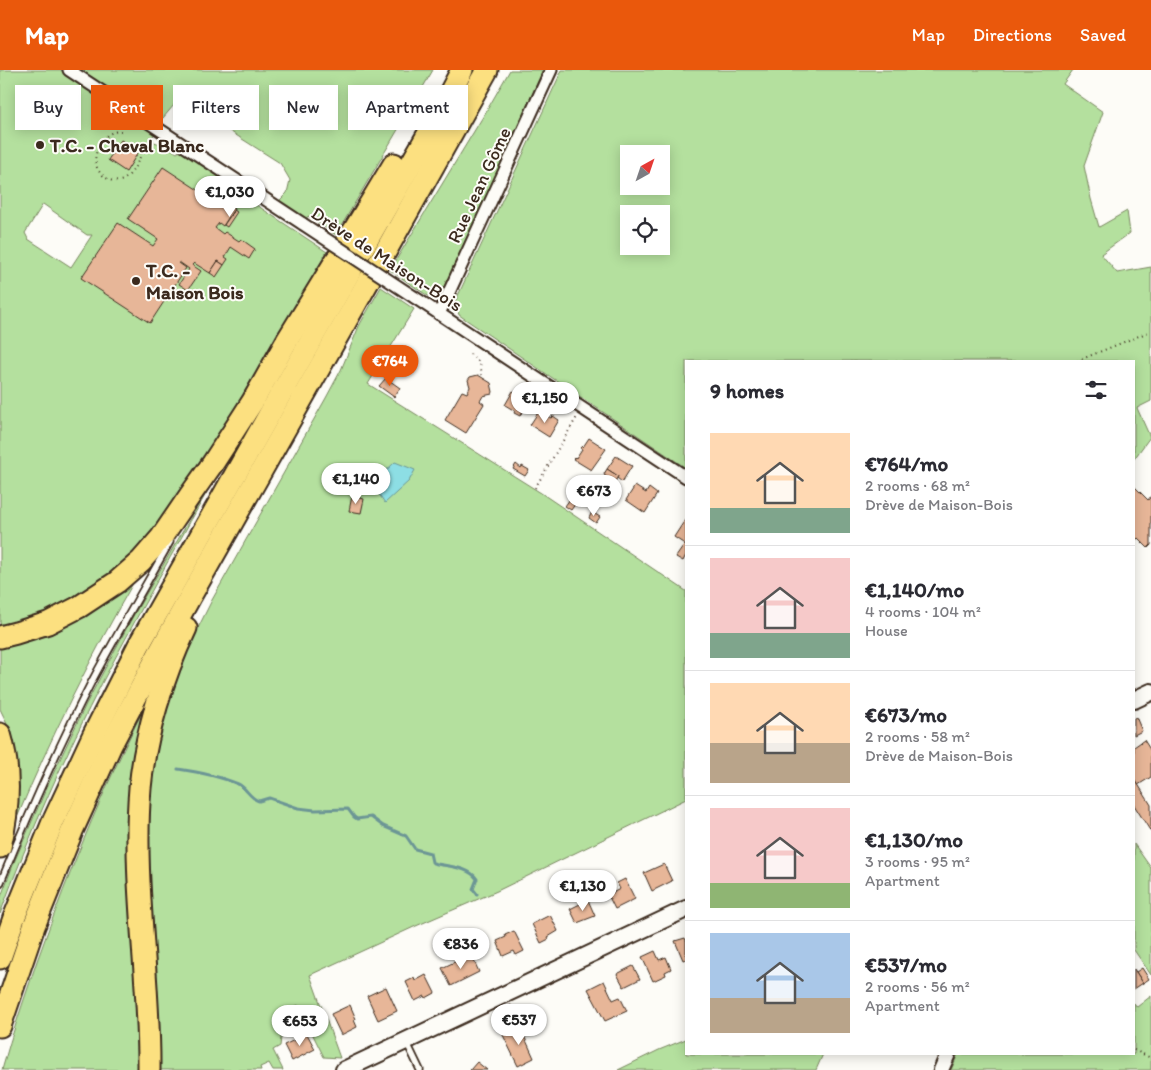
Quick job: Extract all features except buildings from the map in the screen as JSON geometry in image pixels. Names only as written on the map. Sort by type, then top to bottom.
[{"type":"highway","points":[[150,1066],[138,872],[138,830],[143,766],[151,723],[183,635],[204,592],[311,402],[334,343],[358,260],[451,70]]},
{"type":"highway","points":[[0,958],[53,822],[93,736],[139,645],[358,260],[462,70]]},
{"type":"highway","points":[[0,637],[32,628],[64,615],[94,599],[118,582],[162,538],[214,463],[253,401],[288,339],[358,260],[488,70]]},
{"type":"highway","points":[[0,1026],[34,926],[72,831],[112,745],[159,653],[334,343]]},
{"type":"highway","points":[[0,734],[8,780],[5,824],[0,847]]},
{"type":"main road","points":[[1135,700],[1151,692]]},
{"type":"main road","points":[[344,1070],[685,909]]},
{"type":"street","name":"Drève de Maison-Bois","points":[[69,70],[685,476]]},
{"type":"street","name":"Rue Jean Gôme","points":[[439,314],[551,70]]},
{"type":"street","points":[[941,1070],[948,1055]]},
{"type":"lane","points":[[189,509],[214,463]]},
{"type":"lane","points":[[0,884],[40,789],[83,699],[175,533]]},
{"type":"lane","points":[[406,1041],[420,1070]]},
{"type":"path","points":[[121,131],[114,132],[108,136],[98,147],[95,163],[101,174],[114,182],[126,178],[142,153]]},
{"type":"path","points":[[1078,360],[1151,331]]},
{"type":"path","points":[[470,354],[480,363],[482,375]]},
{"type":"path","points":[[535,488],[582,408]]},
{"type":"path","points":[[1135,1050],[1151,1058]]},
{"type":"green space","points":[[0,70],[61,70],[91,90],[91,130],[150,130],[156,134],[152,136],[154,142],[164,145],[169,143],[171,149],[177,153],[180,151],[235,187],[234,190],[327,252],[209,454],[146,548],[82,600],[0,632]],"holes":[[[43,204],[87,235],[92,235],[71,267],[28,239],[25,233]]]},
{"type":"green space","points":[[77,70],[433,70],[424,85],[348,85],[348,130],[398,130],[336,235],[308,216],[306,219],[279,201],[287,193],[290,180],[280,163],[228,130],[259,130],[259,85],[173,85],[173,106],[163,118],[163,85],[101,85]]},
{"type":"green space","points":[[510,70],[543,70],[446,285],[428,296],[390,270]]},
{"type":"green space","points":[[562,70],[1073,70],[1063,84],[1103,112],[1084,166],[1099,227],[1127,211],[1130,233],[1101,254],[1117,273],[1151,267],[1151,401],[1137,408],[1150,437],[1135,458],[1135,360],[685,360],[685,467],[459,315],[455,302]]},
{"type":"green space","points":[[381,287],[414,309],[368,384],[541,493],[685,590],[685,799],[497,891],[310,975],[340,1058],[324,1057],[298,1005],[287,1011],[283,1021],[280,1046],[273,1050],[283,1070],[273,1070],[269,1063],[260,1067],[261,1070],[159,1070],[145,807],[159,722],[183,658],[212,600],[326,398],[341,370],[359,326]]},
{"type":"green space","points":[[238,437],[104,679],[62,765],[0,914],[0,899],[15,860],[86,704],[132,618]]},
{"type":"green space","points":[[136,578],[72,697],[16,820],[17,765],[12,740],[0,709],[0,647],[44,634],[87,616],[118,594]]},
{"type":"green space","points":[[156,685],[146,716],[143,1070],[2,1070],[37,961],[77,855],[122,752]]},
{"type":"green space","points":[[1135,845],[1151,868],[1151,975],[1135,951]]},
{"type":"green space","points":[[1151,996],[1151,1070],[951,1070],[958,1055],[1135,1055],[1135,1004],[1137,1007]]},
{"type":"green space","points":[[685,1039],[685,1055],[823,1055],[816,1070],[618,1070]]},
{"type":"water","points":[[395,462],[415,470],[409,481],[385,503],[372,484]]},
{"type":"waterway","points":[[178,769],[238,784],[259,801],[269,798],[298,808],[315,810],[348,809],[357,819],[371,817],[383,826],[406,836],[415,849],[430,853],[433,863],[463,869],[473,875],[477,879],[473,889],[477,894]]},
{"type":"place","name":"T.C. - Cheval Blanc","points":[[40,145]]},
{"type":"place","name":"T.C. - Maison Bois","points":[[136,281]]}]
